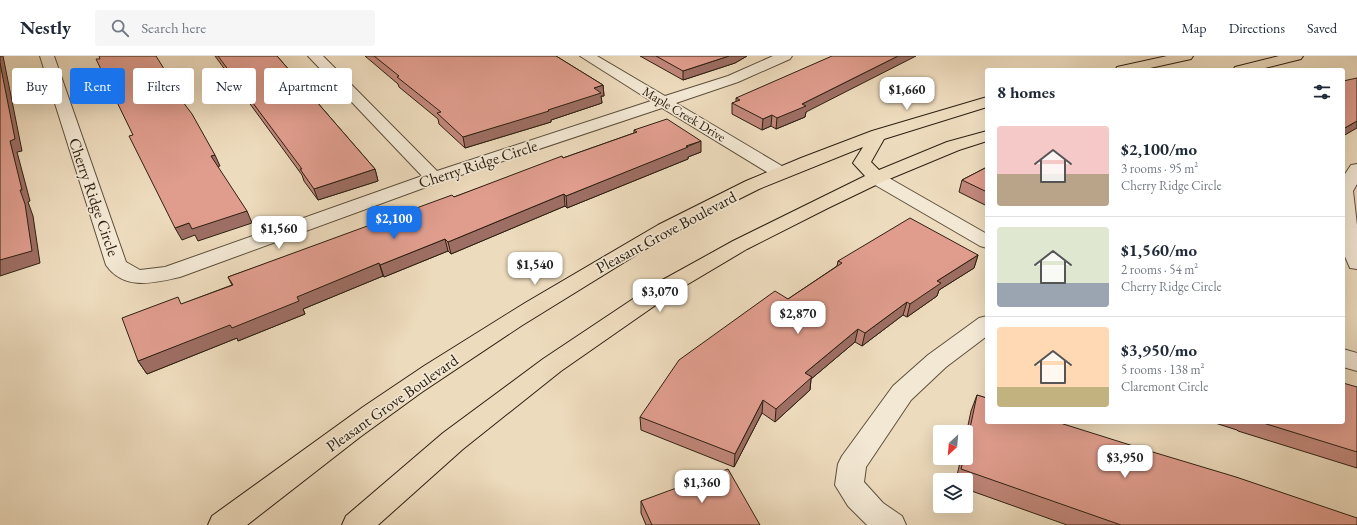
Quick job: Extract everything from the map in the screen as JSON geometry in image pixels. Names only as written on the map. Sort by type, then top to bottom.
[{"type":"main road","points":[[1131,68],[1186,56]]},
{"type":"main road","points":[[1248,68],[1296,56]]},
{"type":"main road","name":"Pleasant Grove Boulevard","points":[[230,520],[392,400],[496,331],[613,259],[680,222],[781,173],[878,135],[985,103]]},
{"type":"main road","points":[[876,178],[862,163],[878,135]]},
{"type":"main road","points":[[356,525],[453,441],[552,366],[665,288],[740,245],[876,178],[953,146],[985,137]]},
{"type":"street","name":"Cherry Ridge Circle","points":[[47,56],[118,265],[129,276],[148,278],[172,272],[434,178],[664,102],[758,69],[785,56]]},
{"type":"street","points":[[315,56],[434,178]]},
{"type":"street","name":"Maple Creek Drive","points":[[587,56],[781,173]]},
{"type":"street","points":[[1345,188],[1357,168]]},
{"type":"street","points":[[876,178],[985,241]]},
{"type":"street","points":[[1345,209],[1348,235],[1357,264]]},
{"type":"street","points":[[891,525],[879,518],[862,503],[849,485],[852,464],[902,393],[937,361],[985,325]]},
{"type":"street","points":[[1345,359],[1357,362]]},
{"type":"building","points":[[99,56],[156,56],[164,68],[133,68],[133,104],[184,104],[192,114],[215,155],[211,156],[247,211],[192,229],[189,223],[175,228],[129,136],[133,135],[118,104],[125,104],[125,68],[100,68],[96,59],[100,59]]},
{"type":"building","points":[[218,56],[277,56],[287,68],[264,68],[264,104],[319,104],[375,169],[314,189],[300,169],[302,169],[254,104],[256,104],[256,68],[227,68]]},
{"type":"building","points":[[374,56],[556,56],[603,85],[594,88],[601,93],[548,110],[549,111],[463,137],[437,113],[441,112],[397,77],[399,76]]},
{"type":"building","points":[[656,56],[729,56],[683,71]]},
{"type":"building","points":[[832,56],[898,56],[802,104],[806,106],[777,118],[772,115],[763,119],[732,103],[740,100],[736,98]]},
{"type":"building","points":[[0,63],[15,139],[10,141],[22,190],[20,190],[25,204],[32,251],[0,260]]},
{"type":"building","points":[[1357,78],[1357,121],[1345,128],[1345,81]]},
{"type":"building","points":[[667,119],[701,141],[566,196],[564,194],[448,242],[445,239],[380,265],[379,263],[297,297],[299,301],[232,328],[230,325],[138,361],[122,318],[178,297],[181,304],[233,285],[228,277],[452,195],[454,197],[562,156],[563,158],[637,132],[634,130]]},
{"type":"building","points":[[985,168],[985,191],[962,180]]},
{"type":"building","points":[[910,218],[978,255],[937,281],[941,283],[910,304],[907,302],[865,333],[858,329],[805,373],[812,377],[776,409],[763,400],[735,454],[640,417],[679,360],[775,291],[788,299],[842,263],[838,261]]},
{"type":"building","points":[[1345,384],[1357,387],[1357,452],[1266,424],[1345,424]]},
{"type":"building","points":[[977,395],[985,397],[985,424],[1063,424],[1236,477],[1357,518],[1357,525],[1121,525],[961,469],[962,465],[973,465],[973,425],[971,425]]},
{"type":"building","points":[[728,469],[760,525],[652,525],[641,501]]}]
